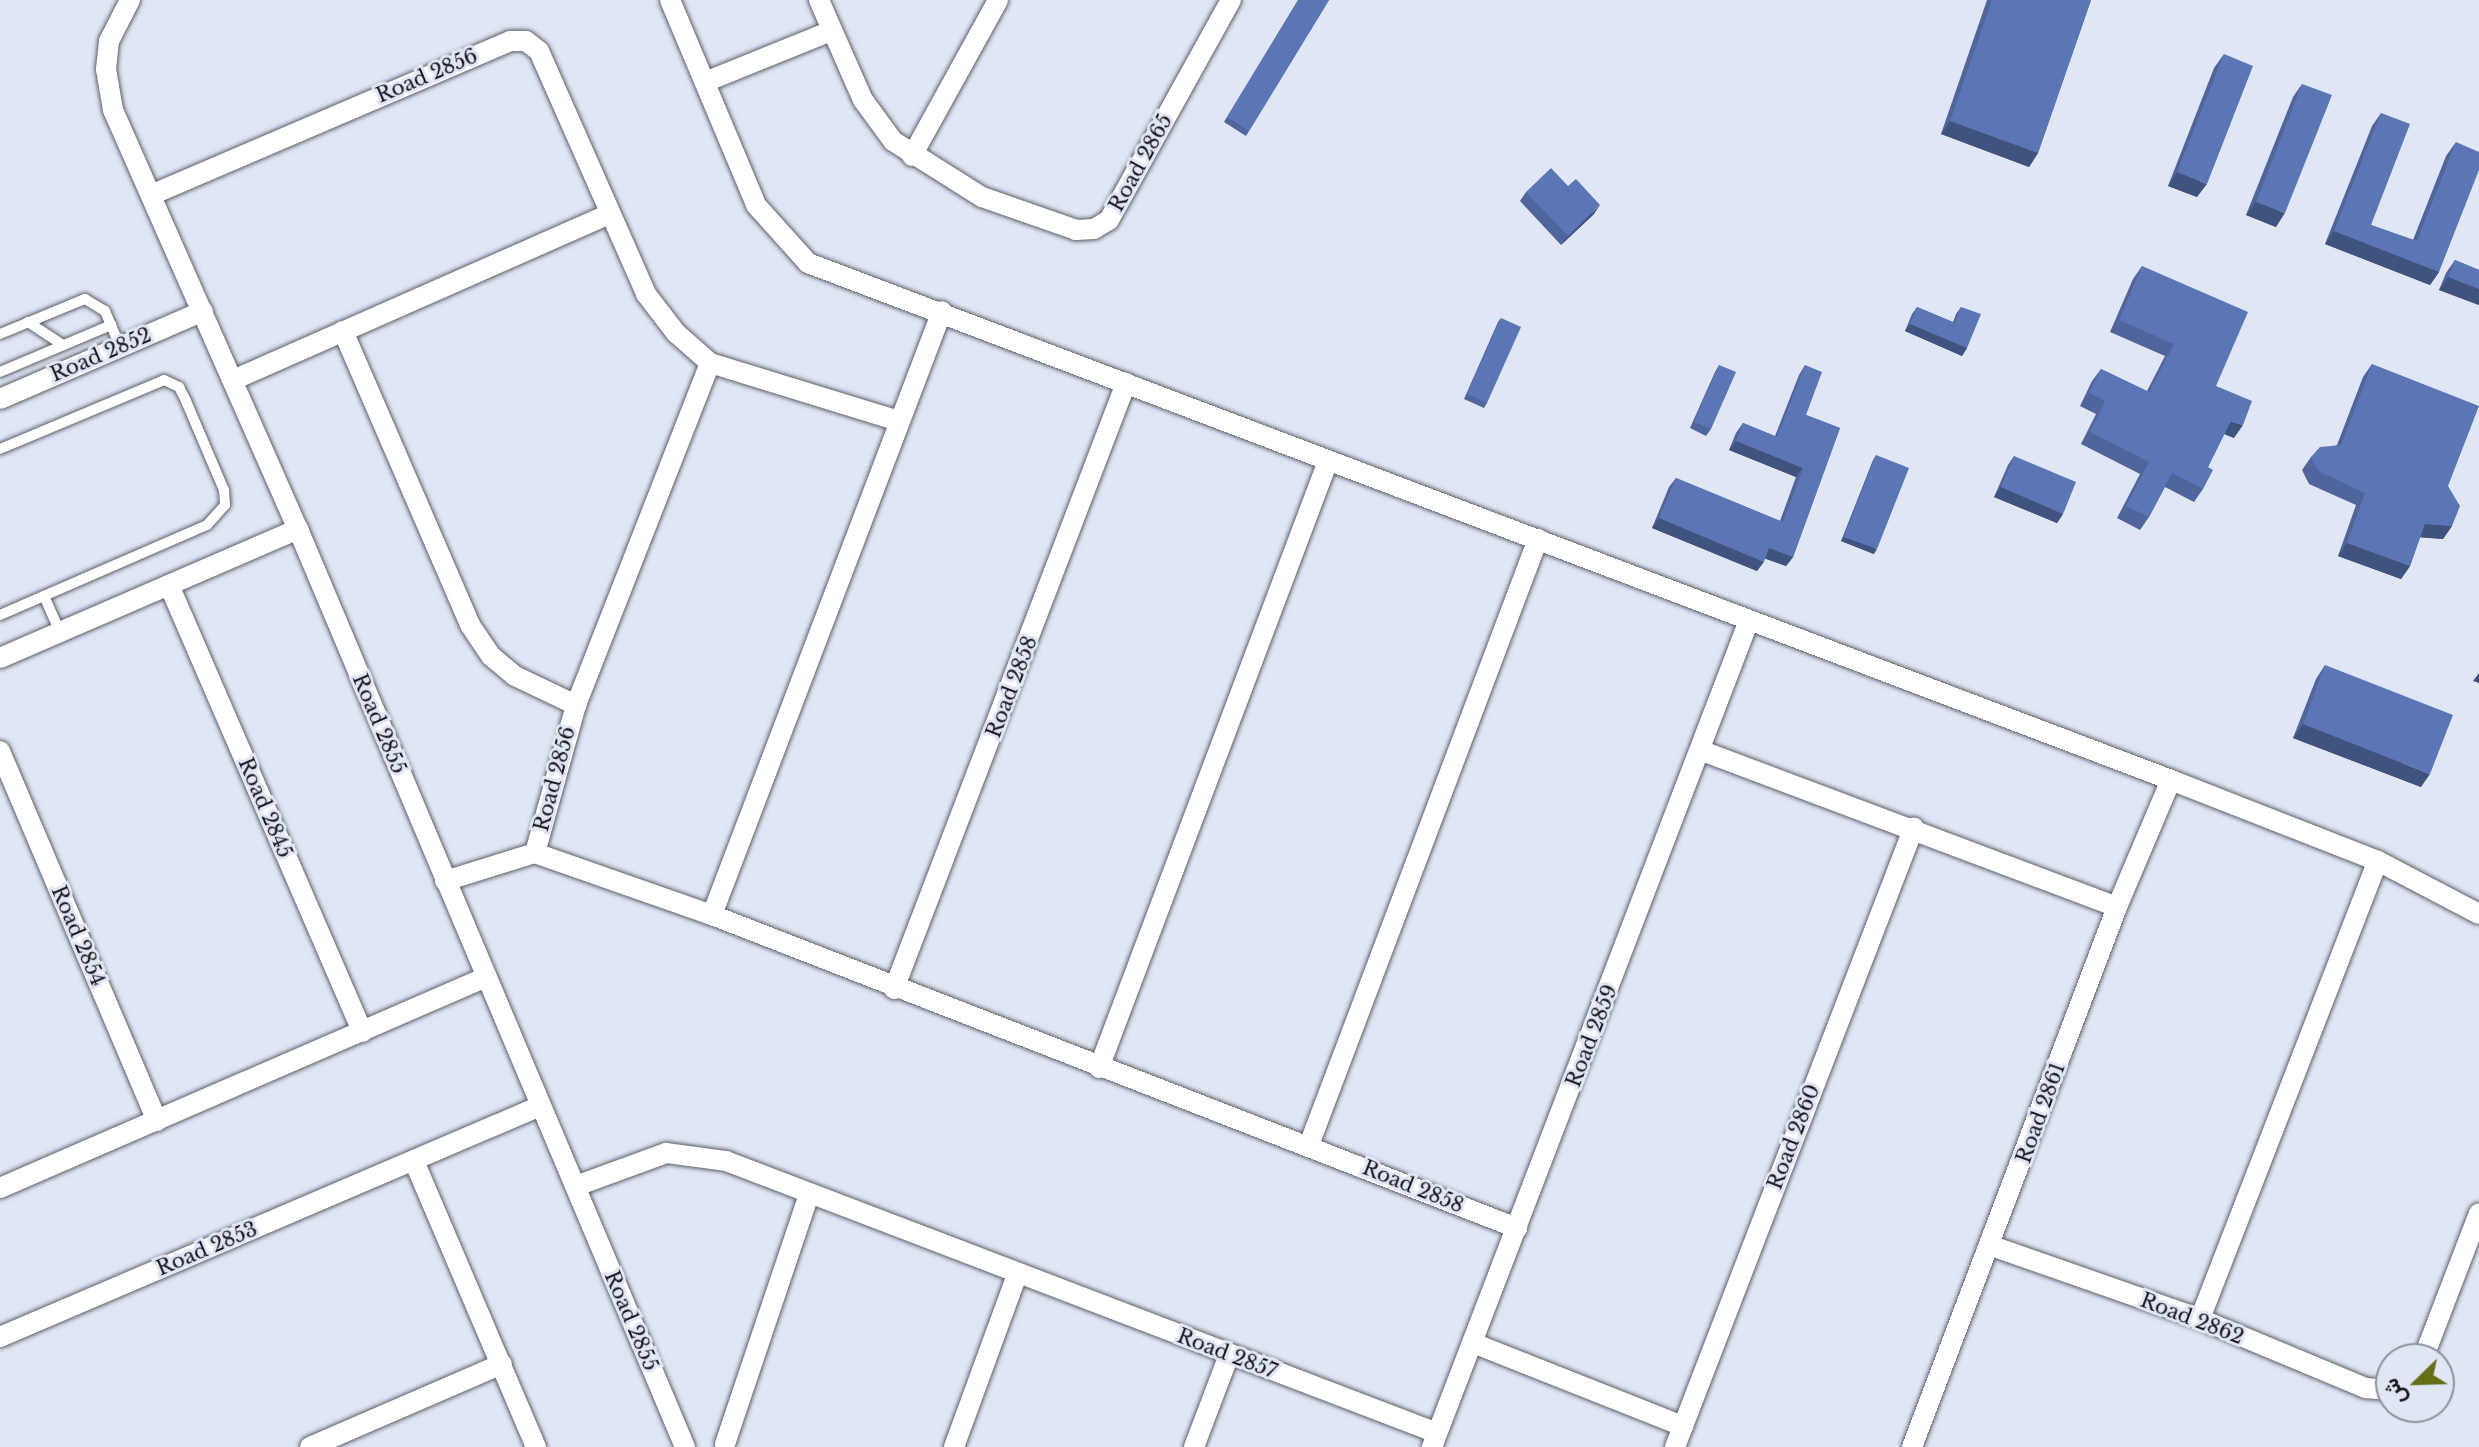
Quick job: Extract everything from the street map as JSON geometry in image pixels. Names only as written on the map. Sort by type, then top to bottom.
[{"type":"street","name":"Road 2855","points":[[130,0],[109,41],[106,69],[113,110],[298,529],[538,1107],[576,1186],[685,1447]]},
{"type":"street","points":[[670,0],[756,205],[808,263],[845,282],[942,311],[1538,539],[1748,623],[2171,780],[2378,861],[2478,913]]},
{"type":"street","name":"Road 2865","points":[[819,0],[863,100],[893,141],[912,156],[982,197],[1076,230],[1094,229],[1109,220],[1231,0]]},
{"type":"street","points":[[912,156],[998,0]]},
{"type":"street","points":[[705,82],[831,31]]},
{"type":"street","name":"Road 2856","points":[[151,195],[510,41],[526,41],[539,51],[646,294],[676,333],[710,363],[899,421]]},
{"type":"street","points":[[233,380],[609,214]]},
{"type":"street","name":"Road 2852","points":[[0,399],[203,311]]},
{"type":"street","points":[[712,915],[942,311]]},
{"type":"street","name":"Road 2856","points":[[343,331],[470,625],[491,656],[515,676],[576,705]]},
{"type":"street","name":"Road 2856","points":[[535,853],[576,705],[710,363]]},
{"type":"street","name":"Road 2858","points":[[894,989],[1126,383]]},
{"type":"street","points":[[1099,1068],[1328,461]]},
{"type":"street","points":[[0,658],[298,529]]},
{"type":"street","points":[[1309,1145],[1538,539]]},
{"type":"street","name":"Road 2845","points":[[169,585],[362,1032]]},
{"type":"street","name":"Road 2859","points":[[1434,1440],[1702,751],[1748,623]]},
{"type":"street","name":"Road 2854","points":[[0,751],[157,1121]]},
{"type":"street","points":[[1702,751],[1914,827],[2117,907]]},
{"type":"street","name":"Road 2861","points":[[1912,1447],[1992,1246],[2117,907],[2171,780]]},
{"type":"street","name":"Road 2860","points":[[1675,1447],[1914,827]]},
{"type":"street","points":[[445,881],[535,853]]},
{"type":"street","name":"Road 2858","points":[[535,853],[712,915],[894,989],[1309,1145],[1517,1228]]},
{"type":"street","points":[[2200,1319],[2378,861]]},
{"type":"street","points":[[0,1188],[484,978]]},
{"type":"street","name":"Road 2853","points":[[0,1337],[538,1107]]},
{"type":"street","name":"Road 2857","points":[[576,1186],[666,1153],[697,1154],[1229,1355],[1434,1440]]},
{"type":"street","points":[[414,1161],[536,1447]]},
{"type":"street","points":[[725,1444],[809,1195]]},
{"type":"street","points":[[2429,1343],[2479,1213]]},
{"type":"street","name":"Road 2862","points":[[1992,1246],[2200,1319],[2366,1388],[2375,1389]]},
{"type":"street","points":[[954,1447],[1017,1275]]},
{"type":"street","points":[[1473,1343],[1683,1426]]},
{"type":"street","points":[[1194,1447],[1229,1355]]},
{"type":"street","points":[[310,1447],[502,1364]]},
{"type":"lane","points":[[0,334],[85,299],[100,304],[120,347]]},
{"type":"lane","points":[[28,322],[63,345]]},
{"type":"lane","points":[[0,372],[111,325]]},
{"type":"lane","points":[[0,449],[164,380],[179,387],[224,490],[219,518],[207,525],[0,615]]},
{"type":"lane","points":[[44,596],[60,632]]},
{"type":"building","points":[[1299,0],[1329,0],[1249,131],[1227,117]]},
{"type":"building","points":[[1992,0],[2091,0],[2038,153],[1950,121]]},
{"type":"building","points":[[2224,54],[2253,66],[2207,184],[2177,172]]},
{"type":"building","points":[[2302,84],[2332,95],[2285,213],[2256,202]]},
{"type":"building","points":[[2381,113],[2410,124],[2371,225],[2417,241],[2456,142],[2479,152],[2479,170],[2439,272],[2334,231]]},
{"type":"building","points":[[1551,168],[1568,186],[1576,179],[1600,205],[1568,236],[1526,192]]},
{"type":"building","points":[[2455,260],[2479,270],[2479,289],[2448,277]]},
{"type":"building","points":[[2142,266],[2248,312],[2216,386],[2252,401],[2243,425],[2231,421],[2208,467],[2213,470],[2203,489],[2172,473],[2149,517],[2126,506],[2149,462],[2090,432],[2105,401],[2089,393],[2101,369],[2149,392],[2174,344],[2119,320]]},
{"type":"building","points":[[1917,307],[1955,323],[1961,307],[1981,314],[1967,348],[1910,324]]},
{"type":"building","points":[[1501,318],[1521,327],[1487,403],[1467,394]]},
{"type":"building","points":[[2372,364],[2479,406],[2448,486],[2460,506],[2452,526],[2425,524],[2410,566],[2347,543],[2365,493],[2318,471],[2311,457],[2320,447],[2341,445]]},
{"type":"building","points":[[1719,365],[1736,372],[1711,429],[1694,422]]},
{"type":"building","points":[[1805,365],[1822,372],[1806,415],[1840,428],[1793,557],[1769,548],[1764,562],[1659,518],[1676,478],[1783,522],[1803,468],[1736,441],[1743,423],[1777,437]]},
{"type":"building","points":[[1876,455],[1909,468],[1877,549],[1844,537]]},
{"type":"building","points":[[2014,456],[2076,482],[2063,514],[2001,487]]},
{"type":"building","points":[[2325,665],[2453,715],[2430,774],[2303,724]]}]
